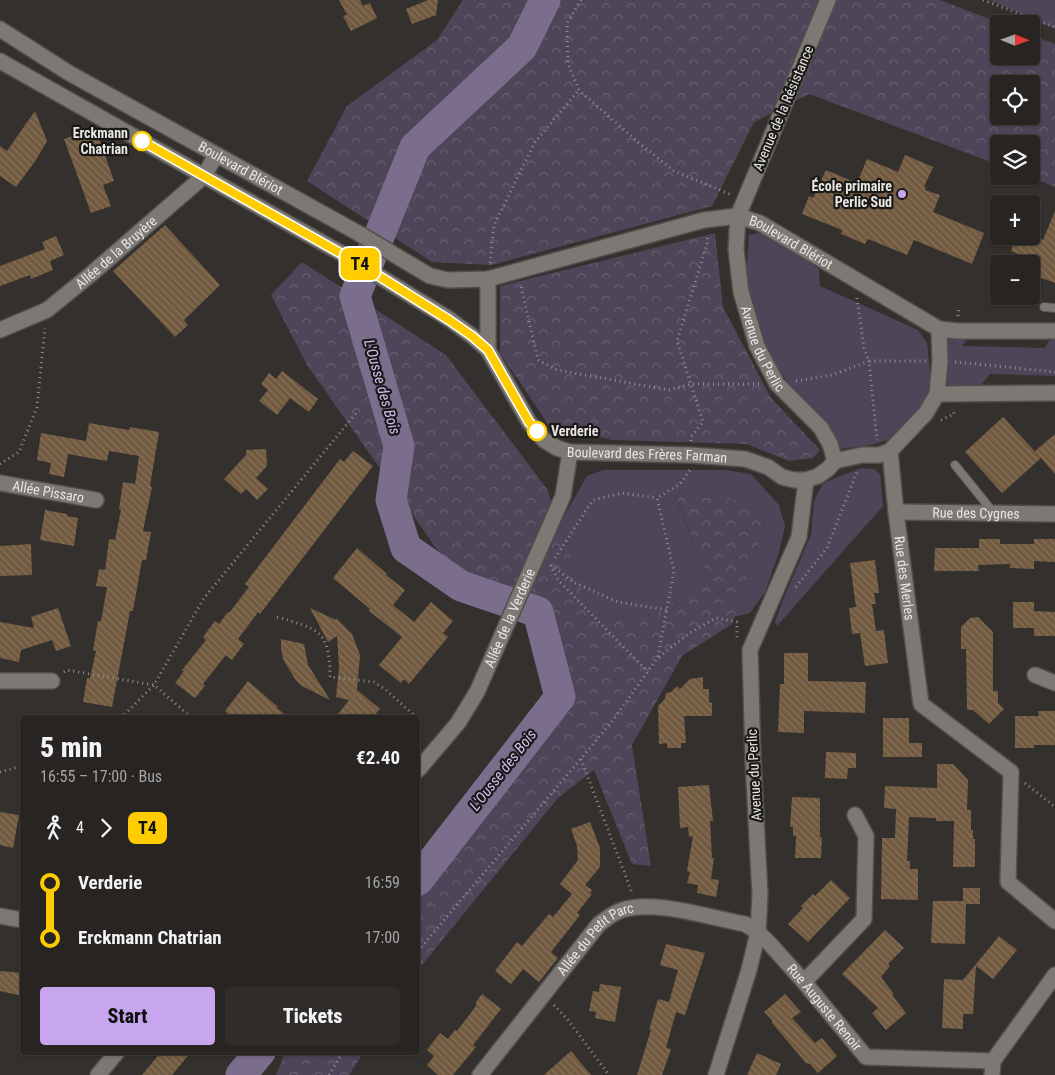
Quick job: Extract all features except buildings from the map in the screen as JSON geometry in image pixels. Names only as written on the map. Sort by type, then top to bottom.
[{"type":"street","name":"Avenue de la Résistance","points":[[738,216],[828,0]]},
{"type":"street","name":"Boulevard Blériot","points":[[0,29],[69,73],[358,233],[430,276],[448,280],[488,279],[704,220],[738,216],[760,223],[939,329],[957,331],[1055,331]]},
{"type":"street","name":"Boulevard des Frères Farman","points":[[0,61],[348,257],[449,320],[488,350],[534,428],[544,440],[557,448],[570,452],[690,455],[744,459],[768,467],[782,476],[794,480],[806,480]]},
{"type":"street","name":"Allée de la Bruyère","points":[[0,330],[47,310],[90,276],[204,176],[216,155]]},
{"type":"street","name":"Avenue du Perlic","points":[[738,216],[736,249],[741,292],[757,346],[777,384],[821,428],[830,444],[835,461]]},
{"type":"street","points":[[488,279],[488,350]]},
{"type":"street","points":[[806,480],[818,476],[835,461],[862,455],[884,453],[926,413],[937,394],[940,361],[939,329]]},
{"type":"street","points":[[937,394],[1055,393]]},
{"type":"street","name":"Allée de la Verderie","points":[[420,768],[462,715],[476,692],[564,496],[570,452]]},
{"type":"street","name":"Rue des Merles","points":[[884,453],[896,512],[921,704],[1011,772]]},
{"type":"street","name":"Avenue du Perlic","points":[[716,1075],[758,932],[760,895],[750,650],[799,537],[806,480]]},
{"type":"street","name":"Allée Pissaro","points":[[0,484],[96,500]]},
{"type":"street","name":"Rue des Cygnes","points":[[896,512],[1055,514]]},
{"type":"street","points":[[1035,675],[1055,683]]},
{"type":"street","points":[[0,681],[52,681]]},
{"type":"street","points":[[1011,772],[1008,882],[1055,921]]},
{"type":"street","points":[[804,982],[864,919],[866,836],[855,815]]},
{"type":"street","name":"Allée du Petit Parc","points":[[480,1075],[599,924],[622,910],[655,906],[745,924],[758,932]]},
{"type":"street","points":[[0,916],[20,920]]},
{"type":"street","name":"Rue Auguste Renoir","points":[[758,932],[804,982],[866,1057],[992,1068]]},
{"type":"street","points":[[992,1068],[1055,975]]},
{"type":"street","points":[[98,1075],[115,1055]]},
{"type":"lane","points":[[1044,307],[1055,308]]},
{"type":"lane","points":[[955,464],[994,514]]},
{"type":"path","points":[[581,0],[567,23],[568,64],[579,90],[674,171],[744,200]]},
{"type":"path","points":[[983,0],[1055,27]]},
{"type":"path","points":[[488,279],[494,225],[535,142],[579,90]]},
{"type":"path","points":[[648,672],[559,581],[551,564],[593,500],[622,493],[657,498],[680,484],[690,471],[691,437],[703,422],[677,341],[708,241],[704,220]]},
{"type":"path","points":[[518,271],[538,360],[557,370],[669,390],[692,384],[777,384],[832,375],[869,361],[884,453]]},
{"type":"path","points":[[939,421],[954,414],[953,362],[959,306]]},
{"type":"path","points":[[0,464],[19,452],[37,407],[47,310]]},
{"type":"path","points":[[124,715],[154,685],[204,598],[357,412]]},
{"type":"path","points":[[790,595],[827,548],[858,471],[865,472]]},
{"type":"path","points":[[657,498],[674,571],[658,657]]},
{"type":"path","points":[[534,564],[551,564],[573,582],[618,602],[667,610]]},
{"type":"path","points":[[277,617],[308,626],[318,631],[326,642],[330,656],[330,676],[374,682],[414,715]]},
{"type":"path","points":[[420,948],[612,723],[658,657],[688,634],[716,618],[737,622],[736,643],[750,650]]},
{"type":"path","points":[[52,681],[67,670],[154,685],[189,715]]},
{"type":"path","points":[[581,758],[638,907]]},
{"type":"path","points":[[0,772],[20,767]]},
{"type":"path","points":[[1011,772],[1055,807]]},
{"type":"path","points":[[560,1009],[609,1075]]},
{"type":"path","points":[[329,1075],[341,1055]]},
{"type":"green space","points":[[463,0],[940,0],[990,19],[990,65],[1040,65],[1040,38],[1055,44],[1055,187],[1040,181],[1040,135],[990,135],[990,162],[809,94],[754,122],[712,206],[491,265],[432,262],[307,181],[347,106],[437,40]]},
{"type":"green space","points":[[990,0],[1055,0],[1055,29],[1040,22],[1040,15],[1024,15]]},
{"type":"green space","points":[[715,233],[723,307],[771,398],[820,450],[813,458],[789,461],[747,444],[613,440],[550,427],[500,353],[500,286]]},
{"type":"green space","points":[[759,233],[776,239],[819,269],[820,286],[918,330],[927,343],[931,382],[925,400],[909,423],[888,440],[871,445],[841,449],[830,431],[793,390],[775,364],[755,319],[746,277],[749,235]]},
{"type":"green space","points":[[302,262],[446,355],[547,489],[593,621],[654,614],[708,579],[675,495],[738,500],[766,521],[732,624],[682,656],[632,745],[651,866],[632,864],[594,770],[558,798],[420,968],[420,886],[571,709],[542,604],[448,565],[307,365],[271,295]]},
{"type":"green space","points":[[946,337],[968,338],[962,346],[1045,348],[1051,337],[1055,337],[1055,376],[990,374],[981,385],[946,385]]},
{"type":"green space","points":[[861,468],[874,469],[880,474],[883,506],[777,626],[775,622],[785,595],[811,535],[814,501],[823,483]]},
{"type":"green space","points":[[603,470],[725,470],[751,474],[779,505],[785,526],[779,552],[765,592],[750,613],[734,617],[766,521],[675,496],[708,579],[654,614],[593,621],[559,525],[587,476]]},
{"type":"green space","points":[[284,1055],[362,1055],[349,1075],[276,1075]]},
{"type":"waterway","name":"L'Ousse des Bois","points":[[420,877],[560,697],[538,612],[461,586],[406,548],[391,500],[399,446],[355,296],[415,147],[522,47],[545,0]]},
{"type":"waterway","name":"L'Ousse des Bois","points":[[241,1075],[258,1055]]},
{"type":"bus line","name":"T4","points":[[142,141],[363,266],[472,336],[488,350],[529,422],[537,431]]},
{"type":"place","name":"Erckmann Chatrian","points":[[142,141]]},
{"type":"place","name":"École primaire Perlic Sud","points":[[902,194]]},
{"type":"place","name":"Verderie","points":[[537,431]]}]
